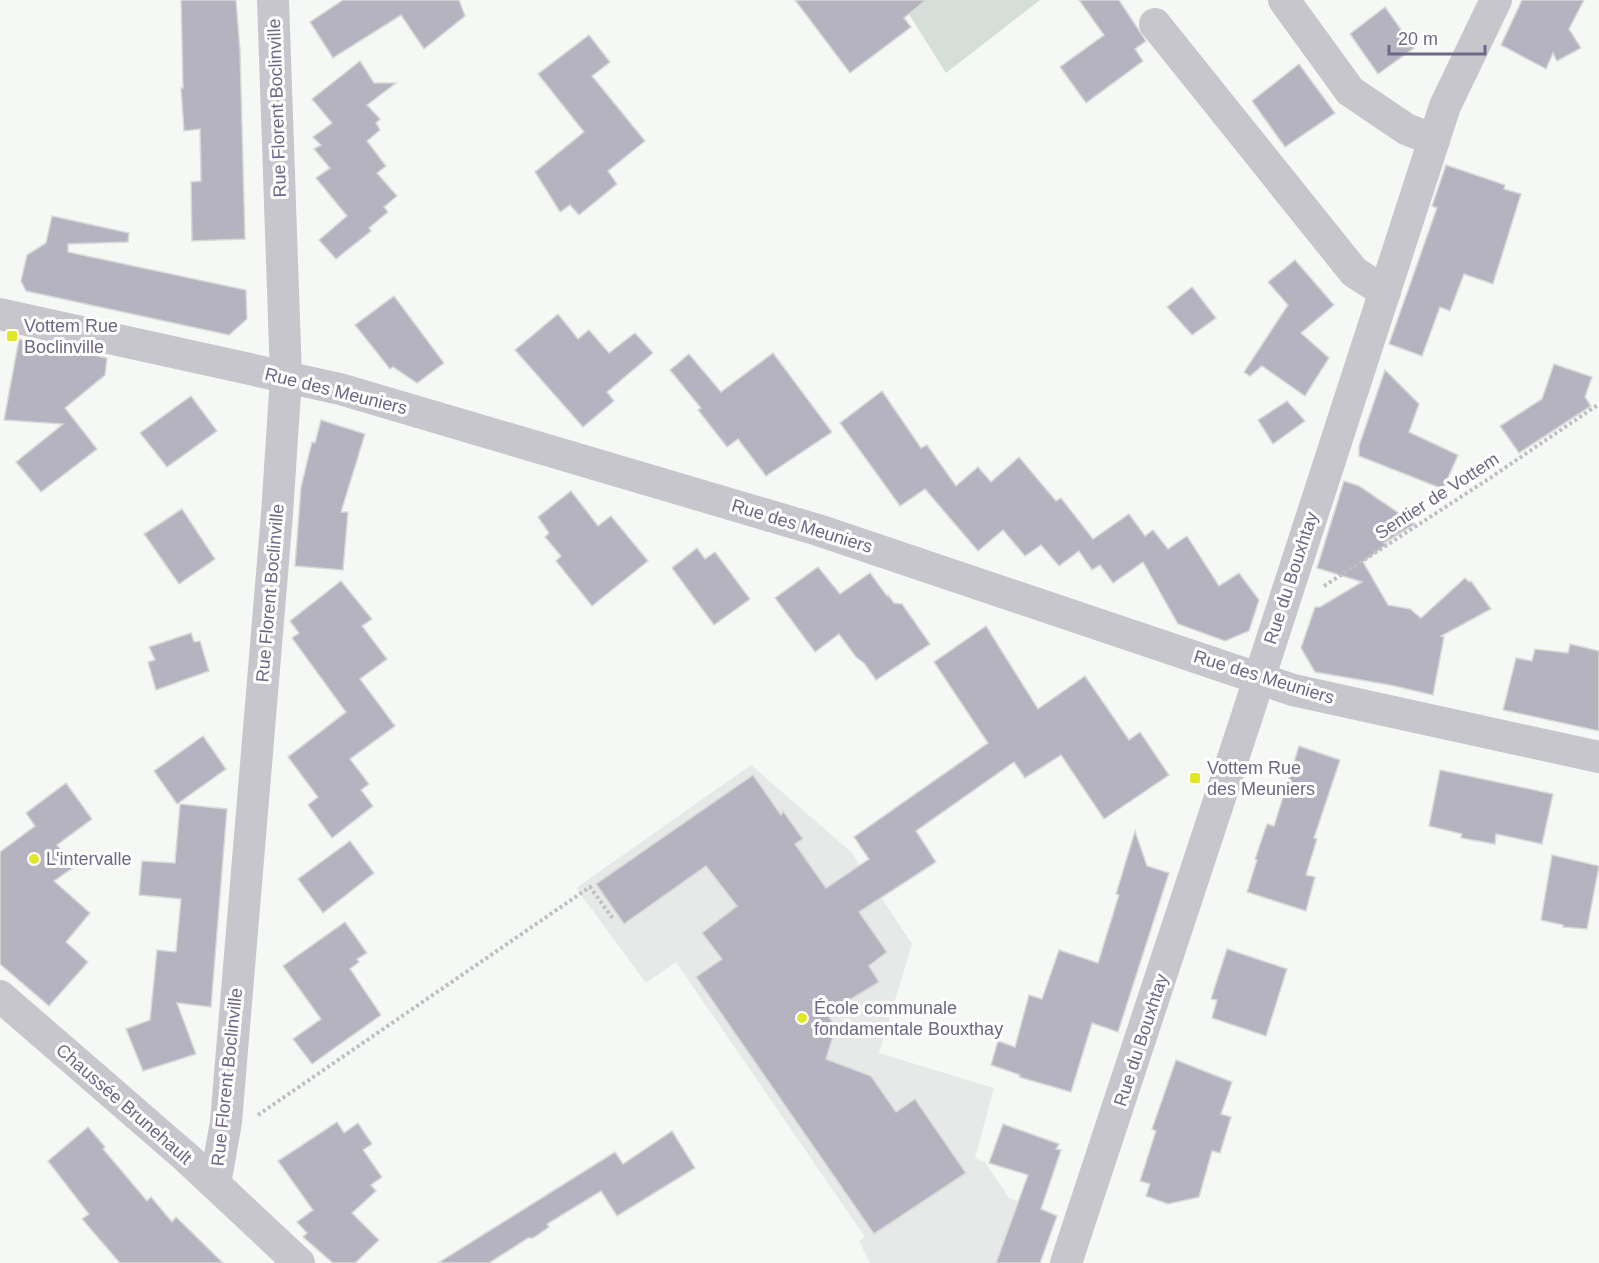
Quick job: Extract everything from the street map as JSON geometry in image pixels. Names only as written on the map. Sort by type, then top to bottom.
[{"type":"street","name":"Rue Florent Boclinville","points":[[215,1184],[225,1122],[276,526],[286,377],[273,0]]},
{"type":"street","points":[[1284,0],[1350,91],[1406,129],[1434,140]]},
{"type":"street","name":"Rue du Bouxhtay","points":[[1066,1263],[1259,680],[1445,106],[1496,0]]},
{"type":"street","points":[[1155,24],[1354,272],[1385,292]]},
{"type":"street","name":"Rue des Meuniers","points":[[0,314],[340,389],[818,530],[1293,690],[1599,757]]},
{"type":"street","name":"Chaussée Brunehault","points":[[0,996],[215,1184],[284,1257]]},
{"type":"path","name":"Sentier de Vottem","points":[[1285,598],[1308,594],[1337,579],[1599,404]]},
{"type":"path","points":[[225,1122],[250,1120],[266,1110],[590,887],[614,920]]},
{"type":"shaded area","points":[[900,0],[1040,0],[946,73]]},
{"type":"shaded area","name":"École communale fondamentale Bouxthay","points":[[751,765],[851,852],[912,944],[879,1053],[994,1088],[975,1158],[985,1162],[1009,1198],[1058,1215],[1041,1263],[870,1263],[859,1241],[865,1237],[676,962],[646,983],[576,888]]},
{"type":"building","points":[[181,0],[236,0],[240,50],[245,239],[192,241],[191,182],[201,181],[200,129],[184,131],[181,88],[183,88]]},
{"type":"building","points":[[343,0],[459,0],[465,16],[424,49],[401,15],[333,58],[310,22]]},
{"type":"building","points":[[795,0],[926,0],[904,18],[911,27],[850,73]]},
{"type":"building","points":[[1079,0],[1119,0],[1146,41],[1135,49],[1143,61],[1086,103],[1060,67],[1104,35]]},
{"type":"building","points":[[1522,0],[1584,0],[1569,29],[1581,48],[1557,61],[1553,53],[1546,69],[1501,45]]},
{"type":"building","points":[[1385,7],[1414,48],[1378,74],[1350,34]]},
{"type":"building","points":[[589,35],[610,62],[592,76],[645,141],[608,171],[617,184],[579,215],[570,205],[560,212],[535,172],[584,132],[538,74]]},
{"type":"building","points":[[360,61],[374,83],[396,83],[367,105],[380,119],[376,123],[380,130],[367,141],[386,166],[377,173],[397,196],[384,207],[388,212],[369,228],[371,231],[336,259],[319,240],[347,216],[316,178],[330,168],[314,149],[321,145],[313,137],[332,123],[312,99]]},
{"type":"building","points":[[1299,64],[1335,113],[1285,147],[1252,101]]},
{"type":"building","points":[[1446,165],[1505,185],[1504,189],[1521,194],[1493,284],[1464,274],[1450,311],[1440,307],[1422,356],[1389,344],[1437,208],[1432,206]]},
{"type":"building","points":[[52,216],[129,233],[128,242],[68,244],[68,252],[246,290],[247,319],[229,335],[26,291],[21,281],[27,255],[46,243]]},
{"type":"building","points":[[1295,260],[1334,305],[1301,333],[1329,358],[1305,396],[1262,366],[1250,376],[1244,372],[1288,305],[1268,282]]},
{"type":"building","points":[[1192,287],[1216,318],[1192,335],[1167,307]]},
{"type":"building","points":[[394,296],[444,363],[417,383],[393,367],[390,369],[355,325]]},
{"type":"building","points":[[558,314],[578,339],[589,330],[609,353],[635,333],[653,353],[607,392],[614,401],[583,427],[515,350]]},
{"type":"building","points":[[19,339],[107,358],[105,375],[65,408],[97,449],[41,492],[16,462],[63,424],[4,420]]},
{"type":"building","points":[[773,353],[832,432],[766,476],[738,439],[727,447],[698,410],[701,408],[670,370],[689,354],[721,392]]},
{"type":"building","points":[[1554,364],[1592,377],[1585,397],[1591,406],[1519,453],[1500,426],[1542,399]]},
{"type":"building","points":[[1385,370],[1419,404],[1409,432],[1458,455],[1443,489],[1359,456],[1359,446]]},
{"type":"building","points":[[882,391],[921,448],[927,445],[956,486],[978,467],[991,482],[1019,457],[1056,501],[1061,498],[1093,539],[1129,514],[1145,536],[1153,530],[1168,549],[1187,536],[1219,586],[1239,573],[1259,600],[1249,631],[1225,641],[1178,624],[1143,562],[1113,583],[1100,565],[1092,570],[1079,551],[1059,566],[1041,545],[1025,556],[1003,530],[978,551],[925,489],[900,506],[840,423]]},
{"type":"building","points":[[191,396],[217,431],[167,467],[140,433]]},
{"type":"building","points":[[1287,401],[1305,421],[1273,444],[1258,420]]},
{"type":"building","points":[[321,420],[365,434],[341,512],[348,512],[343,570],[295,566],[301,487],[312,442],[315,443]]},
{"type":"building","points":[[1344,481],[1359,486],[1415,524],[1384,543],[1387,544],[1363,562],[1388,605],[1410,609],[1421,618],[1465,578],[1471,581],[1491,609],[1441,636],[1444,637],[1433,695],[1315,672],[1301,648],[1315,607],[1320,607],[1362,582],[1317,568]]},
{"type":"building","points":[[571,491],[598,526],[611,516],[648,561],[592,606],[556,561],[561,556],[545,537],[549,533],[538,517]]},
{"type":"building","points":[[182,509],[215,559],[179,584],[144,534]]},
{"type":"building","points":[[697,548],[705,559],[715,552],[750,599],[714,625],[672,568]]},
{"type":"building","points":[[818,567],[840,594],[870,573],[894,603],[902,604],[930,644],[876,680],[839,634],[815,652],[775,598]]},
{"type":"building","points":[[341,581],[372,619],[362,626],[387,659],[360,679],[395,726],[350,759],[369,784],[361,790],[373,806],[332,838],[308,805],[318,797],[288,757],[346,712],[292,638],[299,633],[290,621]]},
{"type":"building","points":[[986,626],[1038,709],[1085,676],[1129,740],[1140,732],[1169,775],[1104,819],[1061,755],[1025,778],[1014,762],[916,831],[936,862],[859,912],[887,952],[869,966],[879,982],[827,1014],[836,1027],[826,1059],[871,1076],[896,1112],[915,1099],[966,1173],[874,1234],[696,977],[722,959],[702,933],[737,906],[706,866],[624,924],[596,884],[753,775],[781,815],[783,811],[803,839],[795,844],[826,888],[869,859],[854,837],[988,743],[934,662]]},
{"type":"building","points":[[191,633],[194,642],[200,641],[209,671],[156,690],[148,662],[155,660],[149,647]]},
{"type":"building","points":[[1570,644],[1599,651],[1599,731],[1503,710],[1516,658],[1532,661],[1535,649],[1568,653]]},
{"type":"building","points":[[203,736],[226,769],[177,804],[154,771]]},
{"type":"building","points":[[1299,746],[1340,760],[1314,838],[1317,839],[1306,875],[1315,877],[1306,911],[1247,892],[1267,824],[1274,826]]},
{"type":"building","points":[[1440,770],[1553,794],[1542,844],[1496,834],[1495,844],[1461,838],[1462,834],[1429,826]]},
{"type":"building","points":[[66,783],[92,819],[57,845],[74,867],[54,881],[90,913],[66,942],[88,962],[49,1006],[0,964],[0,852],[35,826],[26,813]]},
{"type":"building","points":[[180,804],[227,809],[211,1007],[177,1003],[196,1054],[143,1071],[126,1029],[150,1020],[157,950],[176,952],[181,899],[139,895],[142,861],[175,863]]},
{"type":"building","points":[[1135,831],[1147,866],[1169,873],[1118,1032],[1092,1023],[1071,1092],[1019,1077],[1020,1075],[991,1065],[998,1041],[1015,1047],[1029,995],[1042,999],[1059,950],[1098,963],[1119,895],[1116,894]]},
{"type":"building","points":[[350,841],[374,873],[323,913],[298,879]]},
{"type":"building","points":[[1552,855],[1599,866],[1587,929],[1563,927],[1563,925],[1541,920]]},
{"type":"building","points":[[345,922],[367,953],[357,959],[359,962],[350,969],[381,1015],[312,1064],[293,1039],[321,1019],[283,966]]},
{"type":"building","points":[[1227,949],[1287,969],[1266,1036],[1212,1018],[1217,1000],[1211,999]]},
{"type":"building","points":[[1176,1060],[1232,1082],[1221,1114],[1231,1117],[1220,1153],[1212,1151],[1199,1197],[1168,1204],[1146,1196],[1150,1184],[1140,1181],[1156,1131],[1152,1129]]},
{"type":"building","points":[[337,1122],[344,1133],[358,1123],[372,1144],[363,1150],[382,1177],[371,1185],[376,1191],[352,1213],[379,1240],[355,1263],[333,1263],[303,1237],[307,1233],[297,1222],[313,1210],[278,1161]]},
{"type":"building","points":[[1003,1124],[1059,1144],[1056,1149],[1061,1150],[1041,1209],[1057,1216],[1040,1263],[996,1263],[1028,1175],[989,1163]]},
{"type":"building","points":[[88,1127],[105,1147],[103,1149],[147,1201],[151,1197],[172,1222],[176,1217],[223,1263],[120,1263],[82,1219],[89,1214],[48,1161]]},
{"type":"building","points":[[672,1131],[695,1168],[617,1216],[601,1191],[547,1224],[549,1227],[533,1238],[528,1238],[489,1263],[438,1263],[615,1152],[623,1164]]},
{"type":"place","name":"Vottem Rue Boclinville","points":[[12,336]]},
{"type":"place","name":"Vottem Rue des Meuniers","points":[[1195,778]]},
{"type":"place","name":"L'intervalle","points":[[34,859]]},
{"type":"place","name":"École communale fondamentale Bouxthay","points":[[802,1018]]}]
